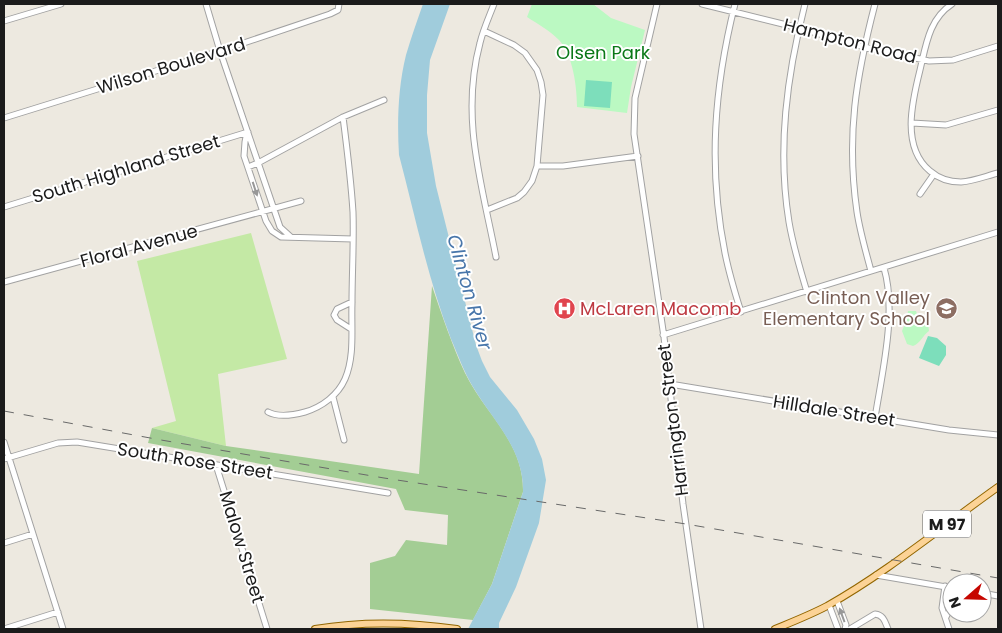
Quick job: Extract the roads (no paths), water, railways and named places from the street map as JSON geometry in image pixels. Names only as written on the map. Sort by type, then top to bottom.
[{"type":"main road","name":"M 97","points":[[775,629],[829,605],[876,575],[998,487]]},
{"type":"main road","points":[[315,629],[392,623],[420,624],[457,629]]},
{"type":"street","points":[[4,21],[61,4]]},
{"type":"street","points":[[206,4],[274,210],[281,229],[290,237]]},
{"type":"street","points":[[494,4],[478,52],[471,114],[474,149],[496,257]]},
{"type":"street","name":"Harrington Street","points":[[657,4],[635,98],[633,116],[670,384],[682,504],[701,629]]},
{"type":"street","name":"Hampton Road","points":[[702,4],[799,28],[864,47],[922,60],[953,60],[998,46]]},
{"type":"street","points":[[735,4],[719,79],[716,107],[715,161],[722,238],[728,269],[741,312]]},
{"type":"street","points":[[805,4],[790,73],[785,116],[785,168],[789,222],[808,292]]},
{"type":"street","points":[[871,272],[857,213],[852,160],[853,111],[864,47],[875,4]]},
{"type":"street","points":[[952,4],[942,11],[932,26],[922,60],[915,94],[912,123],[913,142],[917,156],[924,165],[934,174],[950,181],[961,182],[998,173]]},
{"type":"street","name":"Wilson Boulevard","points":[[4,118],[220,51],[330,14],[339,7]]},
{"type":"street","points":[[484,31],[520,49],[531,60],[539,76],[543,95],[537,166],[532,181],[524,192],[513,200],[487,210]]},
{"type":"street","points":[[248,167],[343,117],[384,100]]},
{"type":"street","points":[[912,123],[951,124],[998,110]]},
{"type":"street","points":[[268,412],[280,415],[304,412],[319,407],[333,397],[345,380],[351,349],[353,239],[351,187],[343,117]]},
{"type":"street","points":[[248,132],[244,148],[248,167],[263,213],[272,231],[281,237],[353,239]]},
{"type":"street","name":"South Highland Street","points":[[4,206],[248,132]]},
{"type":"street","points":[[537,166],[563,166],[638,156]]},
{"type":"street","points":[[920,194],[934,174]]},
{"type":"street","name":"Floral Avenue","points":[[4,282],[274,210],[301,201]]},
{"type":"street","points":[[663,335],[808,292],[998,232]]},
{"type":"street","points":[[875,418],[890,309],[884,268]]},
{"type":"street","points":[[351,329],[337,320],[334,315],[336,309],[352,302]]},
{"type":"street","name":"Hilldale Street","points":[[670,384],[949,430],[998,435]]},
{"type":"street","points":[[333,397],[344,440]]},
{"type":"street","points":[[4,442],[6,458],[33,534],[63,629]]},
{"type":"street","name":"South Rose Street","points":[[6,458],[51,445],[78,442],[388,494]]},
{"type":"street","name":"Malow Street","points":[[216,465],[267,629]]},
{"type":"street","points":[[4,543],[33,534]]},
{"type":"street","points":[[876,575],[942,586]]},
{"type":"street","points":[[836,600],[846,625],[845,629]]},
{"type":"street","points":[[829,605],[838,629]]},
{"type":"street","points":[[4,629],[58,612]]},
{"type":"street","points":[[850,629],[875,614],[880,614],[888,629]]},
{"type":"water","points":[[423,4],[450,4],[430,60],[427,95],[427,133],[436,186],[476,345],[490,377],[517,410],[534,439],[542,459],[546,480],[539,523],[516,587],[499,623],[499,629],[468,629],[492,584],[523,492],[519,462],[506,436],[470,381],[451,339],[429,270],[399,155],[398,117],[401,79],[406,55]]},
{"type":"railway","points":[[4,411],[384,478],[686,524],[998,578]]},
{"type":"place","name":"Clinton Valley Elementary School","points":[[946,308]]},
{"type":"place","name":"McLaren Macomb","points":[[564,309]]},
{"type":"park label","name":"Olsen Park","points":[[603,53]]},
{"type":"water label","name":"Clinton River","points":[[470,292]]}]
